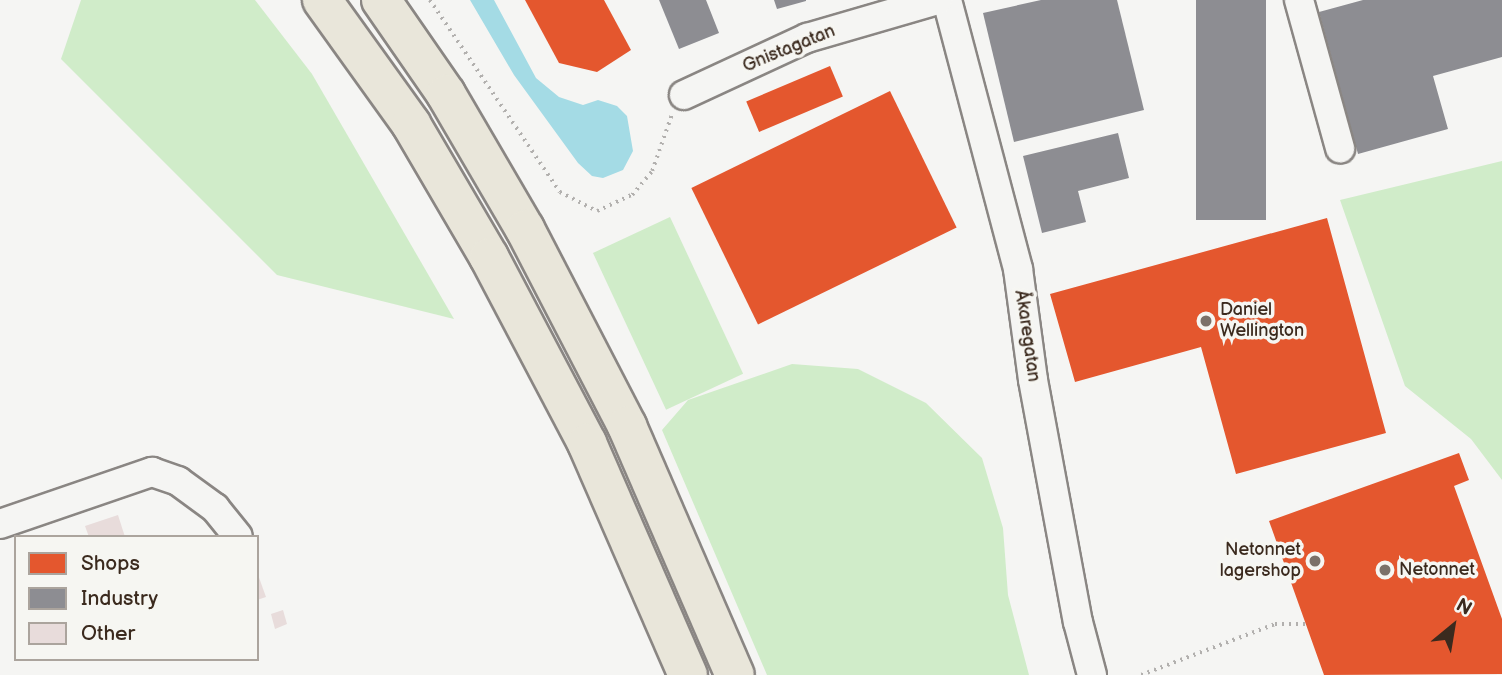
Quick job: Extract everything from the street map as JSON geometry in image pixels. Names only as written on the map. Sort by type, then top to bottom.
[{"type":"highway","points":[[322,0],[411,124],[489,257],[587,443],[688,675]]},
{"type":"highway","points":[[381,0],[446,93],[525,229],[627,426],[735,675]]},
{"type":"street","name":"Gnistagatan","points":[[684,95],[807,38],[938,0]]},
{"type":"street","name":"Åkaregatan","points":[[947,0],[1018,269],[1033,380],[1077,622],[1092,675]]},
{"type":"street","points":[[1299,0],[1340,148]]},
{"type":"street","points":[[0,524],[152,472],[178,481],[215,508],[237,535]]},
{"type":"path","points":[[430,0],[561,192],[597,211],[632,195],[652,171],[668,121],[684,95]]},
{"type":"path","points":[[1142,675],[1275,624],[1306,624]]},
{"type":"green space","points":[[81,0],[255,0],[312,74],[454,319],[277,275],[61,59]]},
{"type":"green space","points":[[1502,161],[1502,480],[1471,439],[1405,386],[1340,200]]},
{"type":"green space","points":[[670,217],[743,374],[666,410],[593,253]]},
{"type":"green space","points":[[792,364],[858,369],[926,403],[982,458],[1003,528],[1008,595],[1029,675],[767,675],[662,430],[688,400]]},
{"type":"water","points":[[470,0],[494,0],[536,78],[559,97],[583,105],[598,100],[617,106],[627,116],[633,151],[623,170],[603,178],[592,176],[578,163],[514,75]]},
{"type":"building: Shops","points":[[525,0],[604,0],[631,50],[597,72],[559,63]]},
{"type":"building: Shops","points":[[830,66],[843,96],[759,132],[746,102]]},
{"type":"building: Shops","points":[[890,91],[957,228],[758,324],[691,188]]},
{"type":"building: Shops","name":"Daniel Wellington","points":[[1327,218],[1386,433],[1236,474],[1201,347],[1075,382],[1050,294]]},
{"type":"building: Shops","name":"Netonnet","points":[[1459,453],[1469,480],[1454,486],[1502,619],[1502,674],[1324,675],[1269,521]]},
{"type":"building: Industry","points":[[659,0],[706,0],[719,33],[679,49]]},
{"type":"building: Industry","points":[[774,0],[806,0],[806,1],[777,9]]},
{"type":"building: Industry","points":[[1041,0],[1117,0],[1144,110],[1014,142],[983,13]]},
{"type":"building: Industry","points":[[1196,0],[1266,0],[1266,220],[1196,220]]},
{"type":"building: Industry","points":[[1363,0],[1502,0],[1502,57],[1433,76],[1448,129],[1358,154],[1319,12]]},
{"type":"building: Industry","points":[[1118,133],[1129,178],[1078,191],[1086,222],[1042,233],[1023,156]]},
{"type":"building: Other","points":[[118,515],[124,535],[88,535],[85,526]]},
{"type":"building: Other","points":[[259,578],[266,597],[259,599]]},
{"type":"building: Other","points":[[283,610],[287,624],[275,629],[271,614]]},
{"type":"place","name":"Daniel Wellington","points":[[1206,321]]},
{"type":"place","name":"Netonnet lagershop","points":[[1315,561]]},
{"type":"place","name":"Netonnet","points":[[1385,570]]}]
